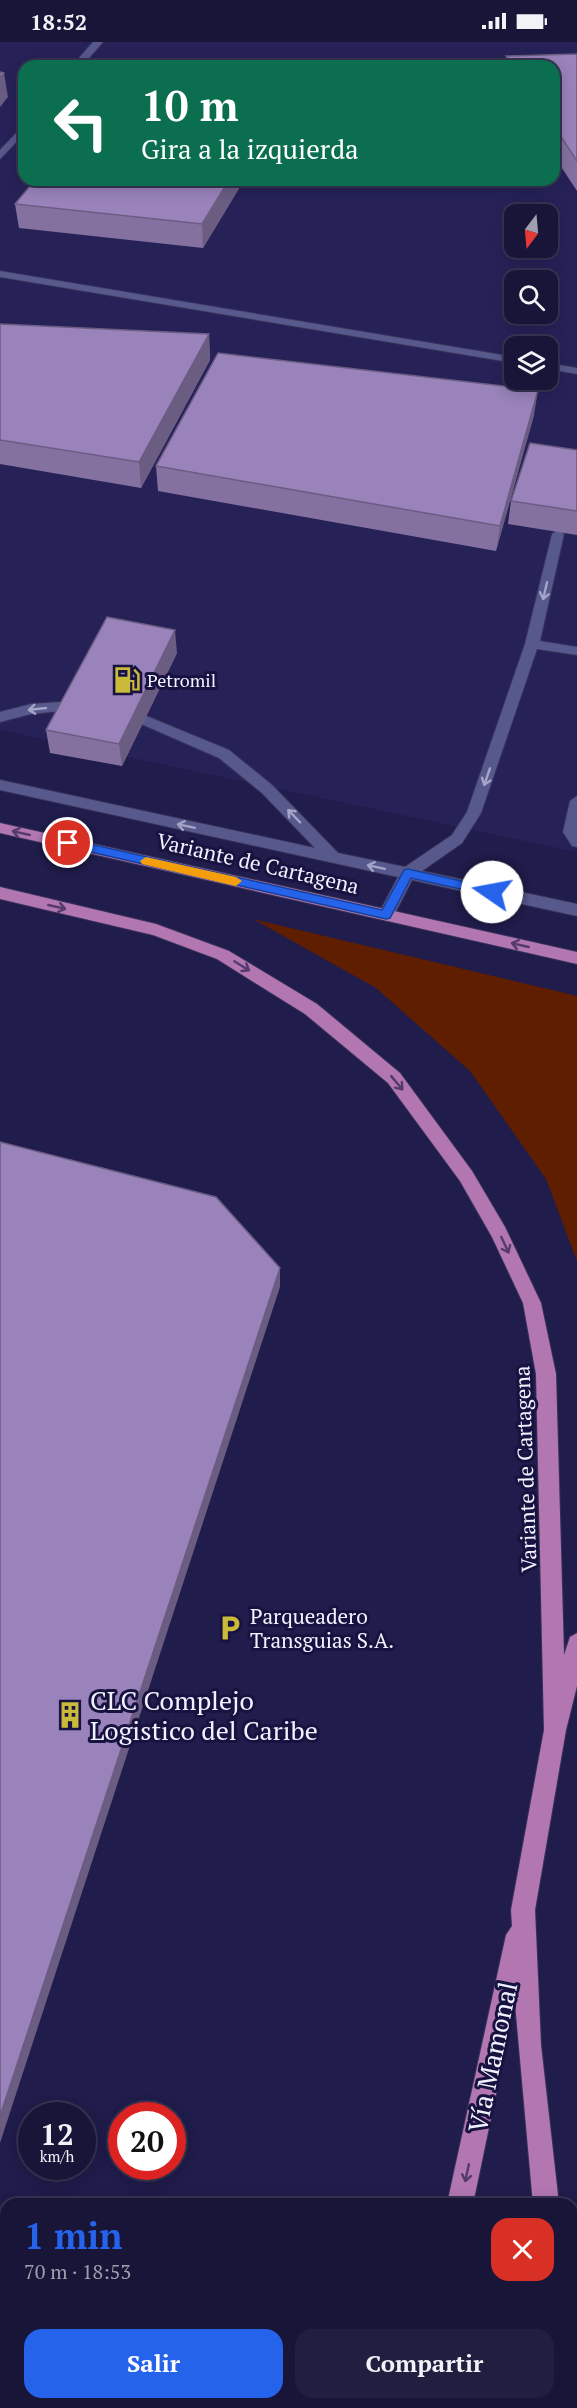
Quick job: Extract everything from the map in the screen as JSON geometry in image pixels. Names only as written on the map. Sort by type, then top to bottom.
[{"type":"main road","name":"Variante de Cartagena","points":[[0,828],[577,958]]},
{"type":"main road","name":"Variante de Cartagena","points":[[0,893],[156,930],[223,955],[311,1009],[394,1078],[466,1176],[499,1232],[532,1303],[546,1374],[555,1730]]},
{"type":"main road","points":[[545,2198],[529,2045],[523,1910],[555,1730],[577,1644]]},
{"type":"main road","name":"Vía Mamonal","points":[[461,2198],[523,1910]]},
{"type":"lane","points":[[82,60],[98,42]]},
{"type":"lane","points":[[0,156],[18,135]]},
{"type":"lane","points":[[0,274],[504,358]]},
{"type":"lane","points":[[558,368],[577,371]]},
{"type":"lane","points":[[386,915],[408,873],[457,839],[474,813],[532,644],[558,534]]},
{"type":"lane","points":[[532,644],[577,651]]},
{"type":"lane","points":[[0,717],[31,709],[75,706]]},
{"type":"lane","points":[[144,720],[224,754],[267,789],[334,858]]},
{"type":"lane","points":[[0,785],[577,910]]},
{"type":"lane","points":[[577,801],[571,831],[577,842]]},
{"type":"shaded area","points":[[0,42],[577,42],[577,852],[0,730]]},
{"type":"shaded area","points":[[253,919],[577,996],[577,1261],[546,1179],[470,1071],[376,988]]},
{"type":"building","points":[[577,54],[577,161],[560,135],[560,60],[509,60],[506,56]]},
{"type":"building","points":[[30,186],[225,186],[202,224],[15,204]]},
{"type":"building","points":[[0,324],[209,334],[139,462],[0,440]]},
{"type":"building","points":[[218,353],[504,386],[504,390],[538,390],[500,526],[156,466]]},
{"type":"building","points":[[530,443],[577,450],[577,511],[511,501]]},
{"type":"building","name":"Petromil","points":[[107,617],[175,630],[119,744],[46,730]]},
{"type":"building","name":"CLC Complejo Logistico del Caribe","points":[[0,1142],[216,1197],[280,1268],[0,2116]]},
{"type":"slow traffic","points":[[146,861],[236,881]]},
{"type":"place","name":"Petromil","points":[[127,680]]},
{"type":"place","name":"Parqueadero Transguias S.A.","points":[[230,1628]]},
{"type":"place","name":"CLC Complejo Logistico del Caribe","points":[[70,1715]]},
{"type":"route","points":[[68,843],[386,915],[408,873],[492,892]]}]
